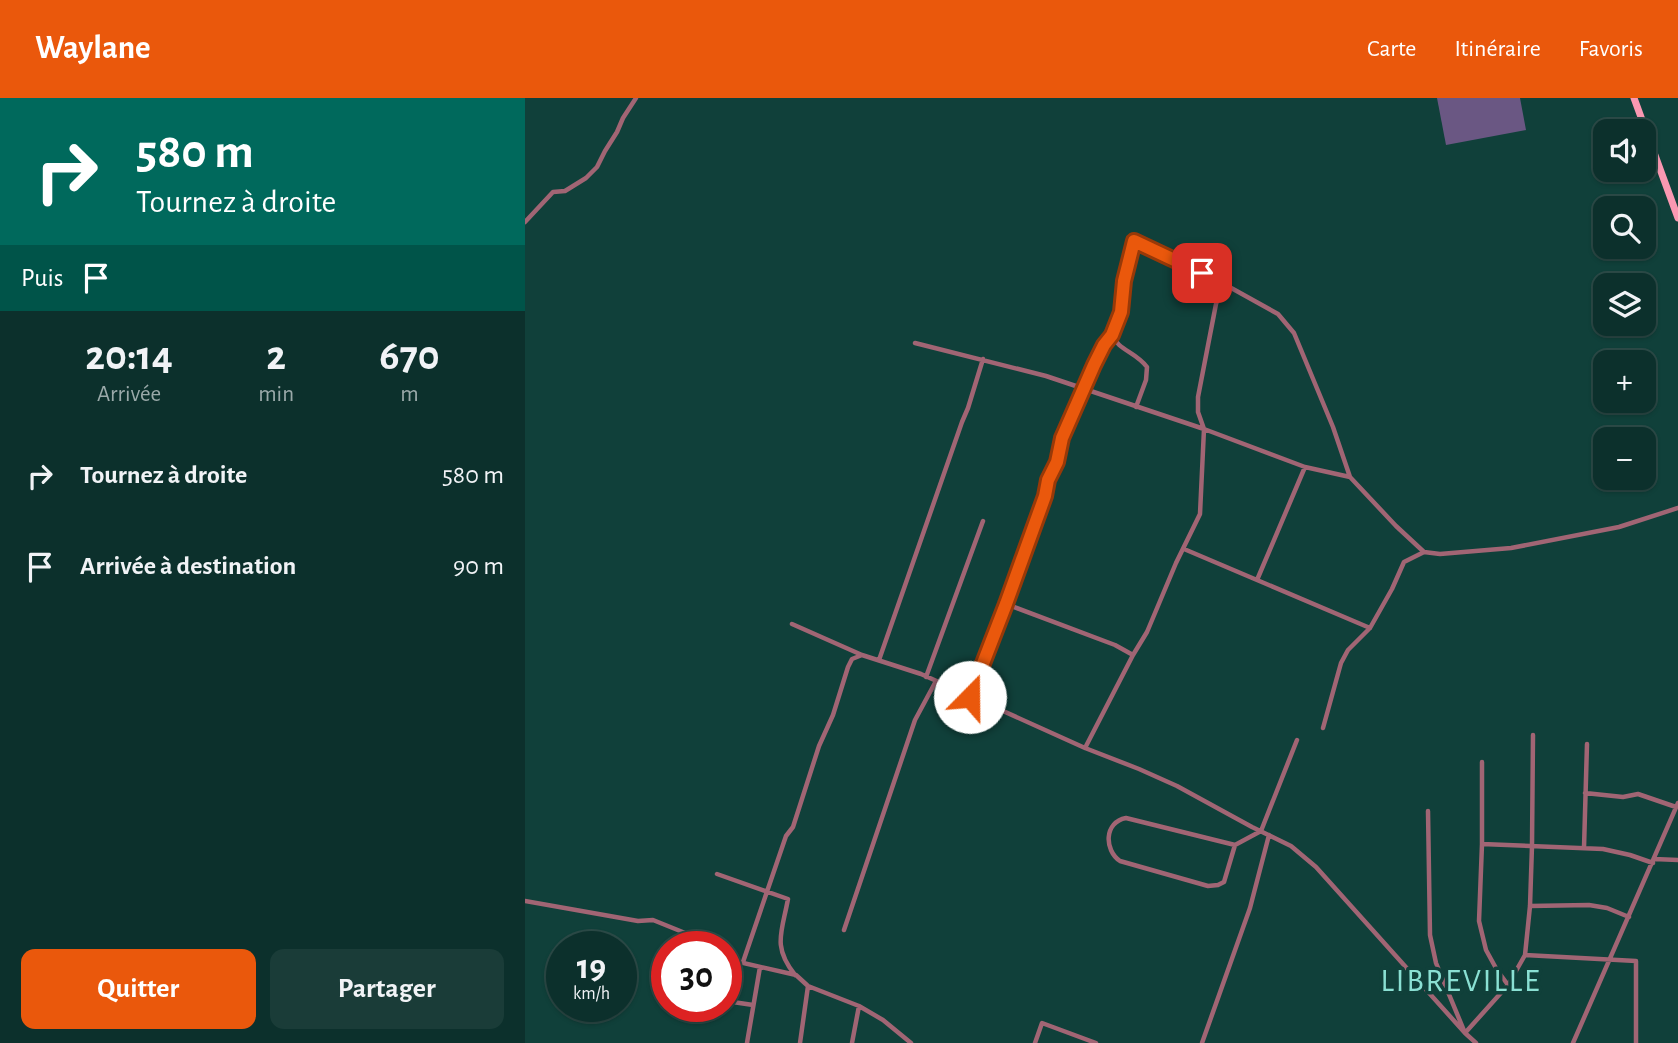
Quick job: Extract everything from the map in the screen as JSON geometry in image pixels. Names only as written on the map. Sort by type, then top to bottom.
[{"type":"main road","points":[[1634,98],[1678,218]]},
{"type":"street","points":[[525,222],[553,191],[565,191],[597,167],[636,98]]},
{"type":"street","points":[[970,697],[1045,496],[1062,438],[1121,312],[1124,281],[1134,241],[1224,284],[1278,314],[1294,333],[1333,427],[1350,477],[1424,552]]},
{"type":"street","points":[[1085,748],[1147,632],[1200,514],[1204,429],[1198,412],[1198,397],[1216,304],[1224,284]]},
{"type":"street","points":[[1112,335],[1116,344],[1141,358],[1147,367],[1146,380],[1136,407]]},
{"type":"street","points":[[915,343],[1046,376],[1204,429],[1305,467],[1350,477]]},
{"type":"street","points":[[879,660],[983,359]]},
{"type":"street","points":[[1257,580],[1305,467]]},
{"type":"street","points":[[1322,728],[1341,663],[1348,650],[1370,628],[1404,562],[1424,552],[1440,554],[1511,548],[1619,527],[1678,508]]},
{"type":"street","points":[[926,677],[982,522]]},
{"type":"street","points":[[1184,549],[1370,628]]},
{"type":"street","points":[[1006,604],[1115,645],[1133,655]]},
{"type":"street","points":[[792,624],[862,655],[936,681],[1085,748],[1139,769],[1291,846],[1316,867],[1476,1043]]},
{"type":"street","points":[[796,975],[743,962],[848,667],[852,659],[862,655]]},
{"type":"street","points":[[844,930],[915,720],[936,681]]},
{"type":"street","points":[[1465,1033],[1508,985],[1525,955],[1530,906],[1533,735]]},
{"type":"street","points":[[1235,845],[1224,882],[1208,886],[1120,861],[1114,857],[1108,845],[1110,830],[1121,818],[1235,845],[1261,831],[1297,740]]},
{"type":"street","points":[[1584,848],[1587,744]]},
{"type":"street","points":[[1482,762],[1479,921],[1486,950],[1508,985]]},
{"type":"street","points":[[1573,1043],[1677,805],[1638,794],[1623,797],[1585,793]]},
{"type":"street","points":[[1428,811],[1430,935],[1436,963],[1465,1033]]},
{"type":"street","points":[[1202,1043],[1250,908],[1269,835]]},
{"type":"street","points":[[1482,844],[1584,848],[1618,852],[1653,861],[1678,860]]},
{"type":"street","points":[[717,874],[788,899],[780,945],[783,958],[796,975],[808,986],[859,1006],[883,1020],[911,1043]]},
{"type":"street","points":[[525,901],[638,921],[653,920],[680,931]]},
{"type":"street","points":[[1530,906],[1589,905],[1629,916]]},
{"type":"street","points":[[1525,955],[1636,961],[1636,1043]]},
{"type":"street","points":[[747,1043],[759,967]]},
{"type":"street","points":[[800,1043],[808,986]]},
{"type":"street","points":[[742,1003],[753,1005]]},
{"type":"street","points":[[852,1043],[859,1006]]},
{"type":"street","points":[[1035,1043],[1042,1023],[1096,1043]]},
{"type":"shaded area","points":[[1437,98],[1520,98],[1526,130],[1446,145]]},
{"type":"district","name":"LIBREVILLE","points":[[1461,980]]},
{"type":"route","points":[[970,697],[1045,496],[1062,438],[1121,312],[1124,281],[1134,241],[1202,273]]}]
